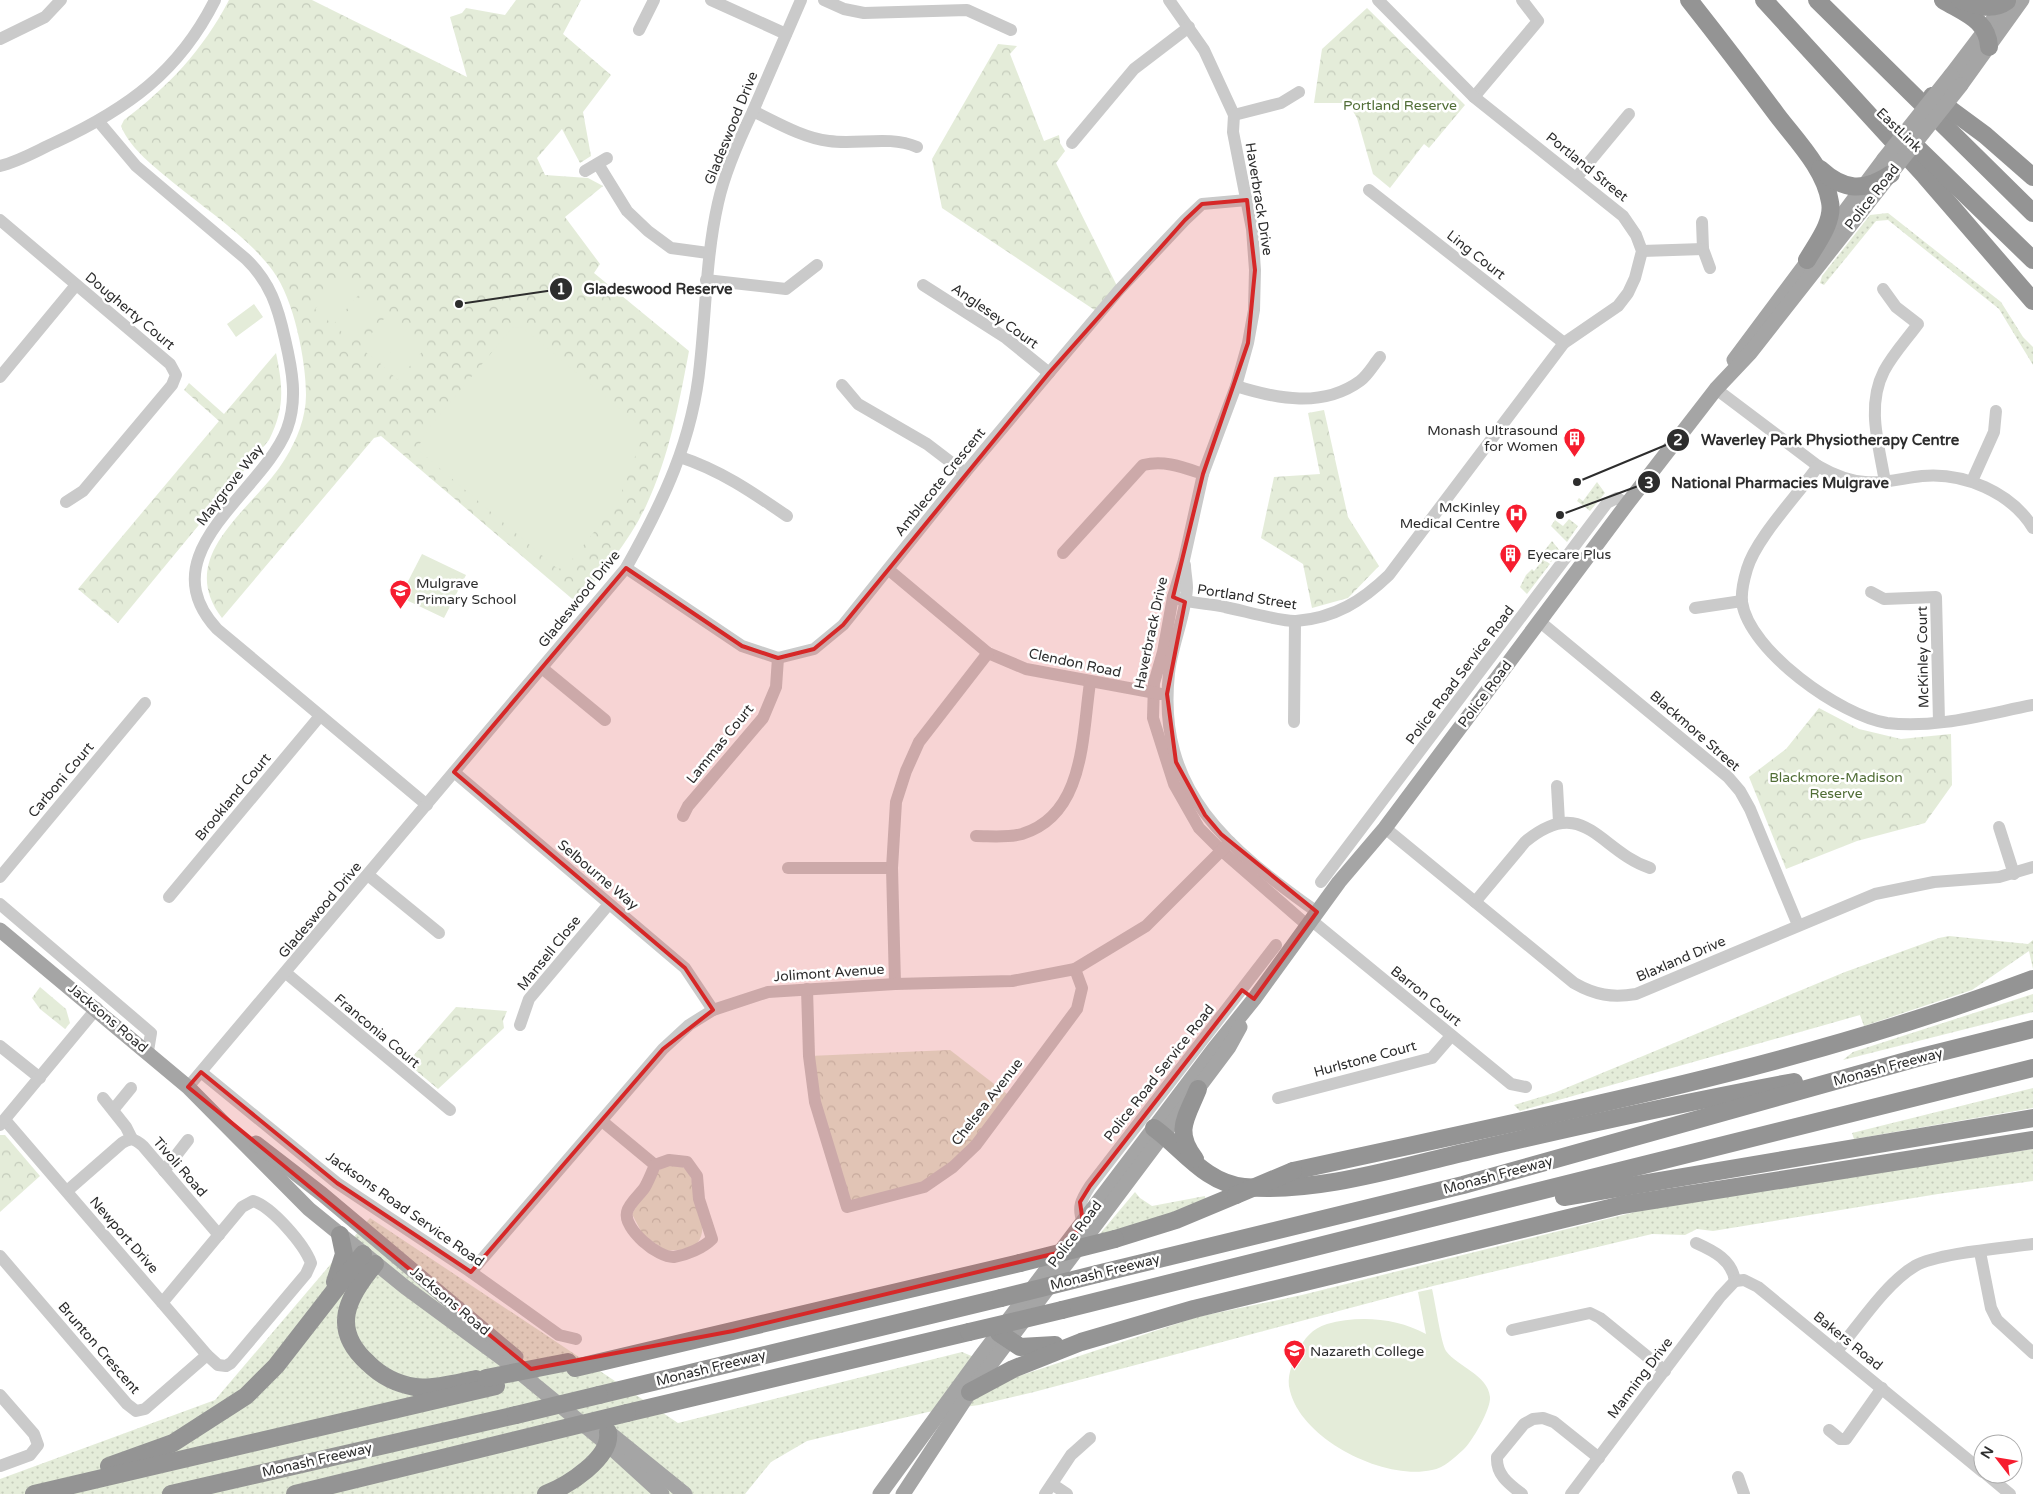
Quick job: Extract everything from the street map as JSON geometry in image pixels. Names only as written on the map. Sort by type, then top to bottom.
[{"type":"highway","points":[[1689,0],[1744,68],[1812,162],[1826,187],[1831,203],[1829,221],[1807,260]]},
{"type":"highway","points":[[1764,0],[1872,117],[2033,300]]},
{"type":"highway","name":"EastLink","points":[[1764,0],[2033,260]]},
{"type":"highway","points":[[1817,0],[2033,213]]},
{"type":"highway","points":[[1943,0],[1986,29],[1989,37],[1989,47]]},
{"type":"highway","points":[[1960,0],[1980,7],[1996,6],[2012,0]]},
{"type":"highway","points":[[1856,38],[1985,136],[2033,177]]},
{"type":"highway","points":[[1812,162],[1833,181],[1850,187],[1878,182],[1890,167]]},
{"type":"highway","points":[[1956,1008],[2033,966]]},
{"type":"highway","points":[[34,1494],[491,1382],[679,1339],[733,1330],[1115,1239],[1176,1220],[1294,1171],[1676,1086],[1956,1008],[2033,979]]},
{"type":"highway","name":"Monash Freeway","points":[[171,1494],[599,1396],[1463,1185],[1917,1058],[2033,1029]]},
{"type":"highway","points":[[1159,1131],[1183,1155],[1223,1182],[1243,1187],[1322,1184],[1727,1095],[1917,1058]]},
{"type":"highway","name":"Monash Freeway","points":[[295,1494],[1426,1221],[2033,1068]]},
{"type":"highway","points":[[1198,1089],[1182,1129],[1185,1143],[1193,1157],[1206,1172]]},
{"type":"highway","points":[[1426,1221],[2033,1118]]},
{"type":"highway","points":[[970,1392],[1013,1369],[1081,1342],[1252,1294],[1622,1205],[2033,1140]]},
{"type":"highway","points":[[314,1320],[335,1282],[344,1254],[340,1235]]},
{"type":"highway","points":[[369,1259],[352,1293],[345,1316],[347,1338],[359,1355],[384,1377],[418,1388],[491,1382]]},
{"type":"highway","points":[[25,1494],[172,1443],[211,1420],[246,1396],[276,1366],[369,1259]]},
{"type":"highway","points":[[1004,1337],[1020,1347],[1033,1348],[1081,1342]]},
{"type":"highway","points":[[546,1494],[566,1485],[584,1472],[607,1438]]},
{"type":"main road","name":"Police Road","points":[[1716,389],[1750,353],[1956,80],[1986,29],[2012,0]]},
{"type":"main road","name":"Police Road","points":[[1956,80],[1989,47],[2012,0]]},
{"type":"main road","name":"Police Road","points":[[882,1492],[1004,1337],[1159,1131],[1312,919],[1384,828],[1627,504],[1716,389],[1743,346],[1863,186]]},
{"type":"main road","name":"Jacksons Road","points":[[0,930],[148,1051],[213,1111],[309,1209],[369,1259],[607,1438],[685,1494]]},
{"type":"main road","name":"Police Road","points":[[903,1494],[1004,1337],[1083,1223],[1159,1131],[1198,1089],[1229,1047],[1254,999]]},
{"type":"main road","name":"Jacksons Road","points":[[213,1111],[322,1194],[381,1244],[607,1438],[662,1494]]},
{"type":"main road","points":[[369,1259],[381,1244]]},
{"type":"main road","points":[[882,1492],[909,1467],[915,1470],[914,1479]]},
{"type":"street","points":[[0,39],[45,17],[61,0]]},
{"type":"street","points":[[0,166],[102,120],[141,92],[172,63],[199,29],[215,0]]},
{"type":"street","points":[[639,30],[654,0]]},
{"type":"street","points":[[711,0],[786,34]]},
{"type":"street","name":"Gladeswood Drive","points":[[188,1087],[626,568],[657,514],[680,457],[691,420],[699,373],[708,254],[718,200],[737,145],[801,0]]},
{"type":"street","points":[[824,0],[844,9],[864,13],[967,10],[1011,30]]},
{"type":"street","name":"Haverbrack Drive","points":[[1169,0],[1204,50],[1234,115],[1233,132],[1247,200],[1255,270],[1254,310],[1248,344],[1236,386],[1203,474],[1184,560],[1187,587],[1179,600],[1152,694],[1153,718],[1174,784],[1199,828],[1226,846],[1312,919]]},
{"type":"street","name":"Portland Street","points":[[1179,600],[1220,606],[1295,622],[1339,612],[1366,596],[1389,575],[1564,343],[1618,306],[1635,278],[1642,251],[1636,235],[1624,216],[1474,97],[1378,0]]},
{"type":"street","points":[[1474,97],[1538,20],[1522,0]]},
{"type":"street","points":[[1072,143],[1134,69],[1189,27]]},
{"type":"street","points":[[1234,115],[1281,103],[1298,92]]},
{"type":"street","points":[[753,111],[807,136],[828,141],[904,141],[917,147]]},
{"type":"street","points":[[1576,178],[1629,114]]},
{"type":"street","name":"Maygrove Way","points":[[102,120],[121,148],[140,170],[254,266],[267,284],[275,301],[286,345],[294,392],[288,427],[268,463],[205,540],[197,558],[195,584],[203,609],[217,629],[427,805]]},
{"type":"street","points":[[585,171],[602,161],[627,211],[648,230],[672,248],[708,254]]},
{"type":"street","name":"Ling Court","points":[[1369,190],[1564,343]]},
{"type":"street","name":"Amblecote Crescent","points":[[778,658],[814,649],[843,625],[890,570],[965,473],[1119,290],[1202,204],[1247,200]]},
{"type":"street","name":"Dougherty Court","points":[[0,220],[170,364],[176,375],[172,385],[83,491],[66,502]]},
{"type":"street","points":[[1702,222],[1703,249],[1710,268]]},
{"type":"street","points":[[1642,251],[1703,249]]},
{"type":"street","points":[[706,280],[786,289],[817,265]]},
{"type":"street","name":"Anglesey Court","points":[[922,285],[1006,338],[1049,373]]},
{"type":"street","points":[[0,377],[76,286]]},
{"type":"street","points":[[1883,290],[1896,308],[1918,324],[1891,360],[1876,391],[1874,416],[1885,482]]},
{"type":"street","points":[[1236,386],[1268,396],[1301,399],[1335,395],[1362,380],[1380,357]]},
{"type":"street","points":[[842,385],[858,404],[927,444],[965,473]]},
{"type":"street","points":[[1716,389],[1818,466],[1849,479],[1865,482],[1885,482],[1940,475],[1972,482],[1997,494],[2026,518],[2033,528]]},
{"type":"street","points":[[1972,482],[1994,432],[1996,411]]},
{"type":"street","points":[[680,457],[707,466],[740,484],[787,516]]},
{"type":"street","points":[[1063,553],[1143,465],[1157,462],[1172,463],[1203,474]]},
{"type":"street","points":[[1818,466],[1751,557],[1745,577],[1742,601],[1751,627],[1760,641],[1776,657],[1830,700],[1868,718],[1886,722],[1924,725],[2033,706]]},
{"type":"street","name":"Police Road Service Road","points":[[1322,882],[1607,503],[1617,498],[1627,504]]},
{"type":"street","points":[[1571,551],[1578,570]]},
{"type":"street","points":[[626,568],[742,646],[778,658]]},
{"type":"street","name":"Clendon Road","points":[[890,570],[988,653],[1026,670],[1152,694],[1167,694]]},
{"type":"street","name":"McKinley Court","points":[[1871,592],[1884,599],[1936,597],[1939,722]]},
{"type":"street","name":"Haverbrack Drive","points":[[1179,600],[1167,694],[1170,740],[1176,762],[1204,815],[1226,846]]},
{"type":"street","points":[[1695,608],[1742,601]]},
{"type":"street","name":"Blackmore Street","points":[[1540,621],[1728,777],[1740,791],[1750,809],[1798,925]]},
{"type":"street","points":[[1294,722],[1295,622]]},
{"type":"street","points":[[895,984],[892,868],[896,802],[919,742],[988,653]]},
{"type":"street","name":"Lammas Court","points":[[683,816],[688,806],[763,718],[776,687],[778,658]]},
{"type":"street","points":[[542,668],[605,720]]},
{"type":"street","points":[[976,836],[1021,834],[1052,816],[1064,803],[1072,787],[1077,769],[1090,683]]},
{"type":"street","name":"Carboni Court","points":[[0,877],[145,703]]},
{"type":"street","name":"Brookland Court","points":[[169,897],[320,716]]},
{"type":"street","points":[[1408,768],[1421,778]]},
{"type":"street","name":"Selbourne Way","points":[[454,772],[685,968],[713,1010]]},
{"type":"street","points":[[1557,786],[1559,822]]},
{"type":"street","points":[[1476,902],[1525,842],[1535,834],[1559,822],[1573,824],[1594,832],[1629,860],[1650,868]]},
{"type":"street","points":[[1999,827],[2014,874]]},
{"type":"street","name":"Blaxland Drive","points":[[1384,828],[1574,983],[1604,996],[1636,994],[1875,894],[1934,882],[1999,878],[2033,867]]},
{"type":"street","name":"Jolimont Avenue","points":[[471,1272],[663,1049],[690,1025],[713,1010],[768,992],[807,988],[895,984],[1012,981],[1075,969],[1146,926],[1226,846]]},
{"type":"street","points":[[788,868],[892,868]]},
{"type":"street","points":[[368,875],[439,933]]},
{"type":"street","points":[[0,904],[151,1032],[148,1051]]},
{"type":"street","name":"Mansell Close","points":[[520,1025],[529,999],[609,904]]},
{"type":"street","name":"Barron Court","points":[[1312,919],[1511,1084],[1526,1087]]},
{"type":"street","name":"Police Road Service Road","points":[[1083,1223],[1079,1213],[1080,1202],[1090,1186],[1276,945]]},
{"type":"street","name":"Chelsea Avenue","points":[[807,988],[809,1056],[815,1102],[847,1207],[924,1187],[953,1167],[976,1145],[1077,1009],[1082,988],[1075,969]]},
{"type":"street","name":"Franconia Court","points":[[286,973],[450,1110]]},
{"type":"street","points":[[1242,990],[1254,999]]},
{"type":"street","points":[[3,1122],[97,1008]]},
{"type":"street","name":"Hurlstone Court","points":[[1278,1098],[1432,1058],[1451,1036]]},
{"type":"street","points":[[0,1046],[40,1078]]},
{"type":"street","name":"Jacksons Road Service Road","points":[[202,1072],[337,1183],[471,1272],[558,1335],[576,1339]]},
{"type":"street","points":[[112,1110],[131,1088]]},
{"type":"street","points":[[103,1098],[126,1127],[132,1139]]},
{"type":"street","points":[[602,1121],[655,1165]]},
{"type":"street","name":"Newport Drive","points":[[3,1122],[67,1191],[207,1355],[218,1365],[222,1366],[231,1363],[237,1356],[306,1274],[310,1263],[305,1251],[283,1224],[260,1203],[253,1201],[242,1207],[219,1234]]},
{"type":"street","name":"Tivoli Road","points":[[67,1191],[122,1143],[132,1139],[137,1141],[219,1234]]},
{"type":"street","points":[[164,1171],[188,1140]]},
{"type":"street","points":[[669,1160],[687,1162],[697,1176],[699,1199],[712,1239],[704,1247],[674,1257],[660,1255],[628,1224],[627,1212],[646,1186],[655,1165],[669,1160]]},
{"type":"street","points":[[162,1303],[219,1234]]},
{"type":"street","points":[[1696,1242],[1726,1261],[1733,1271],[1735,1281]]},
{"type":"street","points":[[1837,1351],[1892,1285],[1915,1266],[1944,1257],[2033,1244]]},
{"type":"street","points":[[1980,1252],[1991,1308],[1997,1320],[2033,1352]]},
{"type":"street","name":"Brunton Crescent","points":[[0,1256],[127,1404],[136,1411],[145,1409],[207,1355]]},
{"type":"street","name":"Bakers Road","points":[[1735,1281],[1744,1280],[1758,1287],[1973,1464]]},
{"type":"street","name":"Manning Drive","points":[[1572,1494],[1720,1296],[1735,1281]]},
{"type":"street","points":[[1512,1330],[1590,1313],[1600,1318],[1665,1371]]},
{"type":"street","points":[[1828,1430],[1840,1439],[1846,1439],[1882,1388]]},
{"type":"street","points":[[0,1395],[34,1434],[38,1445],[30,1455],[0,1466]]},
{"type":"street","points":[[1522,1494],[1504,1479],[1498,1470],[1497,1457],[1529,1420],[1543,1418],[1554,1422],[1599,1458]]},
{"type":"street","points":[[1067,1494],[1049,1489],[1071,1454],[1090,1438]]},
{"type":"street","points":[[1738,1477],[1744,1494]]},
{"type":"street","name":"Bakers Road","points":[[1998,1484],[2010,1494]]},
{"type":"highlighted area","points":[[1247,200],[1255,270],[1248,343],[1203,474],[1173,597],[1185,602],[1167,694],[1176,762],[1205,815],[1221,834],[1317,912],[1254,999],[1242,990],[1090,1186],[1080,1202],[1083,1223],[1061,1252],[733,1331],[531,1369],[188,1087],[201,1072],[337,1183],[471,1272],[663,1049],[713,1010],[685,968],[454,772],[626,568],[742,646],[778,658],[814,649],[843,625],[1049,373],[1185,220],[1202,204]]},
{"type":"green space","points":[[229,0],[312,0],[467,77],[450,17],[462,13],[466,8],[505,15],[516,0],[581,0],[563,34],[611,75],[583,112],[591,156],[580,163],[562,129],[537,158],[545,175],[588,178],[603,186],[565,217],[600,264],[594,273],[689,351],[667,449],[646,506],[623,545],[577,603],[381,436],[374,438],[222,618],[209,595],[207,573],[213,552],[224,533],[272,477],[285,459],[297,436],[303,420],[306,403],[301,348],[287,297],[273,271],[240,236],[144,158],[131,143],[121,126],[124,120],[170,81],[196,51]]},
{"type":"green space","name":"Portland Reserve","points":[[1367,8],[1465,105],[1429,148],[1424,144],[1390,188],[1373,174],[1357,118],[1348,103],[1314,103],[1322,49]]},
{"type":"green space","points":[[998,44],[1017,46],[1010,54],[1044,141],[1059,135],[1060,143],[1065,151],[1056,163],[1119,290],[1099,313],[942,208],[932,159]]},
{"type":"green space","points":[[1888,213],[2001,302],[2023,337],[2033,347],[2033,365],[1999,309],[1888,220],[1876,221],[1824,285],[1820,283],[1822,276],[1870,215]]},
{"type":"green space","points":[[343,275],[362,291],[333,325],[315,309]]},
{"type":"green space","points":[[364,292],[382,308],[353,342],[335,326]]},
{"type":"green space","points":[[254,304],[263,317],[236,337],[227,324]]},
{"type":"green space","points":[[389,313],[407,329],[378,363],[360,347]]},
{"type":"green space","points":[[522,327],[645,430],[618,502],[566,567],[558,569],[417,449],[428,429],[512,328]]},
{"type":"green space","points":[[409,330],[427,346],[398,380],[380,364]]},
{"type":"green space","points":[[276,353],[281,397],[278,418],[269,440],[118,623],[78,589],[219,421],[184,390],[189,383],[224,414]]},
{"type":"green space","points":[[1324,410],[1348,517],[1379,566],[1348,598],[1312,608],[1303,564],[1261,538],[1274,477],[1320,474],[1308,413]]},
{"type":"green space","points":[[1597,482],[1605,493],[1590,511],[1577,501],[1579,498],[1583,501]]},
{"type":"green space","points":[[1569,519],[1578,526],[1567,542],[1551,526],[1555,520],[1563,526]]},
{"type":"green space","points":[[1552,541],[1560,551],[1551,562],[1541,555]]},
{"type":"green space","points":[[1534,552],[1550,564],[1527,594],[1520,587],[1526,575],[1532,569],[1534,571],[1542,561],[1532,554]]},
{"type":"green space","points":[[422,554],[466,575],[444,618],[400,597]]},
{"type":"green space","name":"Blackmore-Madison Reserve","points":[[1819,708],[1859,729],[1901,739],[1951,734],[1952,785],[1925,823],[1857,841],[1786,869],[1749,777],[1786,749]]},
{"type":"green space","points":[[1949,936],[2028,944],[2033,940],[2033,969],[2029,951],[1972,990],[1864,1026],[1860,1015],[1520,1111],[1514,1105],[1554,1093],[1845,972]]},
{"type":"green space","points":[[40,987],[66,1009],[70,1023],[65,1029],[40,1009],[32,998]]},
{"type":"green space","points":[[2033,994],[2033,1012],[1843,1060],[1853,1052]]},
{"type":"green space","points":[[456,1007],[507,1011],[503,1021],[504,1028],[438,1089],[407,1063]]},
{"type":"green space","points":[[950,1050],[1011,1097],[976,1145],[924,1187],[847,1207],[809,1056]]},
{"type":"green space","points":[[2033,1088],[2033,1108],[1854,1139],[1852,1133]]},
{"type":"green space","points":[[0,1135],[5,1135],[40,1176],[0,1212]]},
{"type":"green space","points":[[2033,1149],[2033,1181],[1938,1194],[1713,1231],[1697,1229],[1685,1235],[1652,1234],[1433,1286],[1034,1392],[979,1405],[928,1412],[807,1441],[771,1462],[745,1494],[0,1494],[0,1479],[215,1400],[370,1218],[678,1423],[962,1352],[1019,1376],[1197,1317],[1302,1295],[1663,1205]]},
{"type":"green space","points":[[678,1164],[687,1170],[691,1178],[699,1204],[702,1232],[694,1246],[666,1251],[643,1235],[632,1214],[656,1174],[664,1165]]},
{"type":"green space","points":[[1135,1192],[1152,1206],[1205,1196],[1206,1203],[1098,1236]]},
{"type":"green space","points":[[1432,1289],[1444,1347],[1451,1357],[1484,1383],[1490,1397],[1487,1409],[1471,1440],[1463,1450],[1441,1467],[1413,1472],[1370,1463],[1348,1453],[1311,1426],[1298,1409],[1290,1391],[1290,1371],[1306,1338],[1313,1331],[1327,1324],[1365,1319],[1390,1321],[1403,1324],[1426,1334],[1418,1292]]},
{"type":"place","name":"Gladeswood Reserve","points":[[459,304]]},
{"type":"place","name":"Monash Ultrasound for Women","points":[[1574,457]]},
{"type":"place","name":"Waverley Park Physiotherapy Centre","points":[[1577,482]]},
{"type":"place","name":"National Pharmacies Mulgrave","points":[[1560,515]]},
{"type":"place","name":"McKinley Medical Centre","points":[[1516,534]]},
{"type":"place","name":"Eyecare Plus","points":[[1511,573]]},
{"type":"place","name":"Mulgrave Primary School","points":[[400,610]]},
{"type":"place","name":"Nazareth College","points":[[1294,1370]]}]
